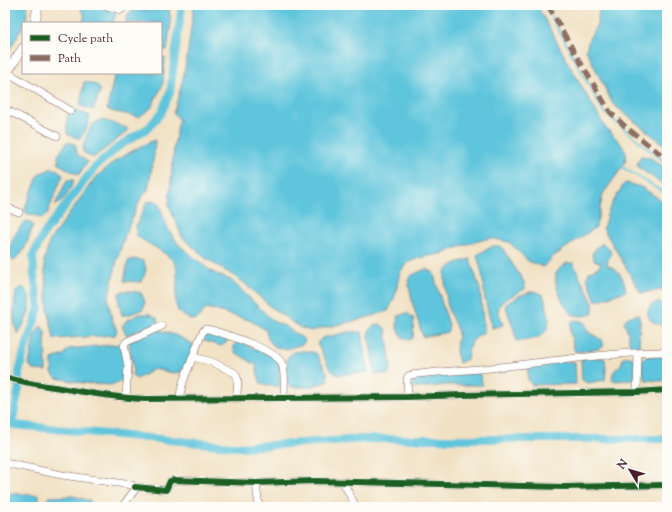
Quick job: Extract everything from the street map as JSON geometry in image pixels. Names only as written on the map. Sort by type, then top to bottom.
[{"type":"street","points":[[34,22],[38,5]]},
{"type":"street","points":[[103,5],[121,10],[125,5]]},
{"type":"street","points":[[22,50],[6,74],[71,111]]},
{"type":"street","points":[[5,109],[57,136]]},
{"type":"street","points":[[5,207],[19,212]]},
{"type":"street","points":[[126,398],[128,366],[124,346],[126,342],[162,326]]},
{"type":"street","points":[[179,399],[183,382],[202,332],[208,329],[261,348],[278,358],[282,363],[284,398]]},
{"type":"street","points":[[408,397],[407,379],[408,376],[411,375],[490,368],[554,360],[667,352]]},
{"type":"street","points":[[637,392],[638,353]]},
{"type":"street","points":[[193,357],[212,362],[235,373],[238,380],[236,399]]},
{"type":"street","points":[[5,377],[24,382],[126,398],[236,399],[408,397],[462,394],[637,392],[667,390]]},
{"type":"street","points":[[5,463],[62,475],[132,485],[135,487],[166,490],[170,481],[173,480],[256,483],[315,481],[563,487],[667,485]]},
{"type":"street","points":[[343,482],[356,507]]},
{"type":"street","points":[[256,483],[259,507]]},
{"type":"street","points":[[122,507],[134,491],[135,487]]},
{"type":"water","points":[[5,5],[28,5],[26,21],[22,22],[22,28],[5,58]]},
{"type":"water","points":[[80,5],[99,6],[116,13],[113,22],[83,22],[84,14]]},
{"type":"water","points":[[194,5],[537,5],[605,127],[619,141],[626,152],[625,163],[603,194],[596,227],[554,256],[543,267],[528,261],[509,242],[490,238],[440,254],[419,258],[407,263],[400,272],[395,296],[388,311],[359,320],[310,331],[299,327],[272,308],[243,282],[204,257],[182,237],[169,205],[174,146],[179,119],[173,113],[184,73]]},
{"type":"water","points":[[600,5],[667,5],[667,147],[613,104],[586,50],[589,39],[597,24]]},
{"type":"water","points":[[169,9],[171,23],[167,50],[162,49],[162,22],[126,22],[127,15],[131,11]]},
{"type":"water","points":[[162,57],[165,58],[163,84],[151,108],[139,117],[107,109],[115,74],[162,74]]},
{"type":"water","points":[[84,82],[98,86],[100,92],[93,110],[80,106]]},
{"type":"water","points":[[75,110],[90,116],[86,130],[80,139],[67,134],[67,116]]},
{"type":"water","points":[[103,120],[127,128],[128,131],[93,158],[83,152],[86,136],[93,124]]},
{"type":"water","points":[[155,140],[148,190],[141,198],[126,232],[117,260],[108,300],[112,319],[117,331],[115,335],[54,339],[48,309],[44,261],[50,240],[95,178],[115,161]]},
{"type":"water","points":[[67,142],[75,144],[77,154],[88,162],[78,175],[59,164],[58,156]]},
{"type":"water","points":[[641,156],[649,157],[667,169],[667,187],[639,168],[637,164]]},
{"type":"water","points":[[52,168],[58,170],[63,175],[47,214],[43,218],[26,213],[25,208],[39,174]]},
{"type":"water","points":[[67,180],[74,180],[71,188],[67,195],[55,205]]},
{"type":"water","points":[[626,183],[641,187],[667,204],[667,289],[641,293],[603,228],[609,209],[623,185]]},
{"type":"water","points":[[147,202],[158,202],[168,229],[179,245],[212,272],[231,280],[274,322],[283,325],[305,340],[303,344],[287,349],[281,349],[271,343],[266,330],[249,320],[207,308],[197,319],[190,320],[179,312],[176,307],[177,273],[174,262],[166,254],[136,235],[136,226]]},
{"type":"water","points":[[29,221],[33,225],[24,250],[13,261],[10,252],[12,241],[24,222]]},
{"type":"water","points":[[603,243],[610,250],[611,255],[608,259],[607,265],[615,269],[621,275],[626,291],[596,301],[587,278],[589,272],[600,266],[601,263],[594,260],[592,254],[597,247]]},
{"type":"water","points":[[493,246],[501,246],[524,282],[525,289],[501,303],[498,310],[503,325],[492,328],[477,255]]},
{"type":"water","points":[[135,259],[144,261],[146,270],[142,282],[124,281],[128,261]]},
{"type":"water","points":[[470,259],[480,289],[484,332],[471,343],[467,359],[459,363],[456,351],[458,332],[448,309],[445,287],[445,271],[456,263]]},
{"type":"water","points":[[567,263],[573,263],[593,303],[593,314],[577,316],[572,314],[563,302],[555,278],[558,271]]},
{"type":"water","points":[[426,269],[433,272],[449,324],[448,332],[423,337],[413,305],[408,280],[412,275]]},
{"type":"water","points":[[23,287],[30,298],[30,304],[27,317],[18,334],[14,319],[14,308],[16,291]]},
{"type":"water","points":[[123,291],[141,293],[145,302],[143,309],[128,315],[122,315],[119,304],[119,293]]},
{"type":"water","points":[[534,291],[543,295],[548,313],[548,325],[542,335],[536,338],[517,341],[506,304],[521,295]]},
{"type":"water","points":[[667,302],[667,328],[651,320],[648,316],[648,312],[651,305]]},
{"type":"water","points":[[407,313],[414,319],[413,338],[409,340],[403,338],[397,327],[398,316]]},
{"type":"water","points":[[139,314],[150,314],[157,318],[158,323],[126,335],[122,326],[126,321]]},
{"type":"water","points":[[638,314],[640,321],[639,348],[630,348],[628,333],[624,322],[628,317]]},
{"type":"water","points":[[574,320],[585,323],[588,332],[602,340],[604,346],[598,349],[575,352],[570,332],[571,322]]},
{"type":"water","points":[[5,324],[9,328],[9,350],[5,359]]},
{"type":"water","points":[[380,324],[386,329],[391,368],[388,374],[375,374],[369,338],[369,330],[375,325]]},
{"type":"water","points":[[41,326],[45,331],[46,371],[33,370],[29,364],[34,337]]},
{"type":"water","points":[[156,329],[175,335],[193,344],[193,353],[182,372],[173,373],[154,369],[137,379],[132,376],[133,367],[129,342]]},
{"type":"water","points":[[204,331],[227,337],[227,342],[221,346],[202,340]]},
{"type":"water","points":[[348,332],[362,332],[368,372],[337,375],[330,369],[317,343],[322,338]]},
{"type":"water","points":[[238,341],[276,358],[280,368],[279,387],[261,384],[256,365],[234,351],[234,346]]},
{"type":"water","points":[[120,344],[127,363],[126,380],[110,385],[83,383],[56,378],[52,373],[52,359],[64,355],[68,349]]},
{"type":"water","points":[[306,351],[316,353],[327,372],[328,381],[310,387],[291,387],[287,382],[287,358],[293,352]]},
{"type":"water","points":[[593,356],[605,359],[605,380],[588,383],[582,380],[581,360]]},
{"type":"water","points":[[625,356],[633,358],[636,364],[635,379],[616,381],[612,379],[613,374],[621,365]]},
{"type":"water","points":[[649,356],[667,357],[667,380],[646,380],[642,372],[642,364],[643,358]]},
{"type":"water","points":[[558,361],[575,362],[576,384],[532,385],[528,380],[528,365]]},
{"type":"water","points":[[479,372],[483,385],[412,387],[414,377]]},
{"type":"water","points":[[5,493],[39,495],[39,507],[5,507]]},
{"type":"water","points":[[73,496],[90,501],[90,507],[45,507],[45,501],[49,497]]},
{"type":"waterway","points":[[12,424],[19,388],[19,372],[39,308],[33,256],[43,235],[94,168],[119,146],[148,128],[161,113],[170,93],[182,5]]},
{"type":"waterway","points":[[545,5],[604,112],[667,164]]},
{"type":"waterway","points":[[622,167],[667,194]]},
{"type":"waterway","points":[[5,424],[241,447],[364,439],[667,439]]},
{"type":"marked path","points":[[548,5],[610,112],[627,128],[667,159]]},
{"type":"cycle path","points":[[5,377],[32,384],[124,398],[146,399],[408,397],[667,390]]},
{"type":"cycle path","points":[[135,487],[166,490],[170,481],[173,480],[256,483],[315,481],[563,487],[667,485]]}]
